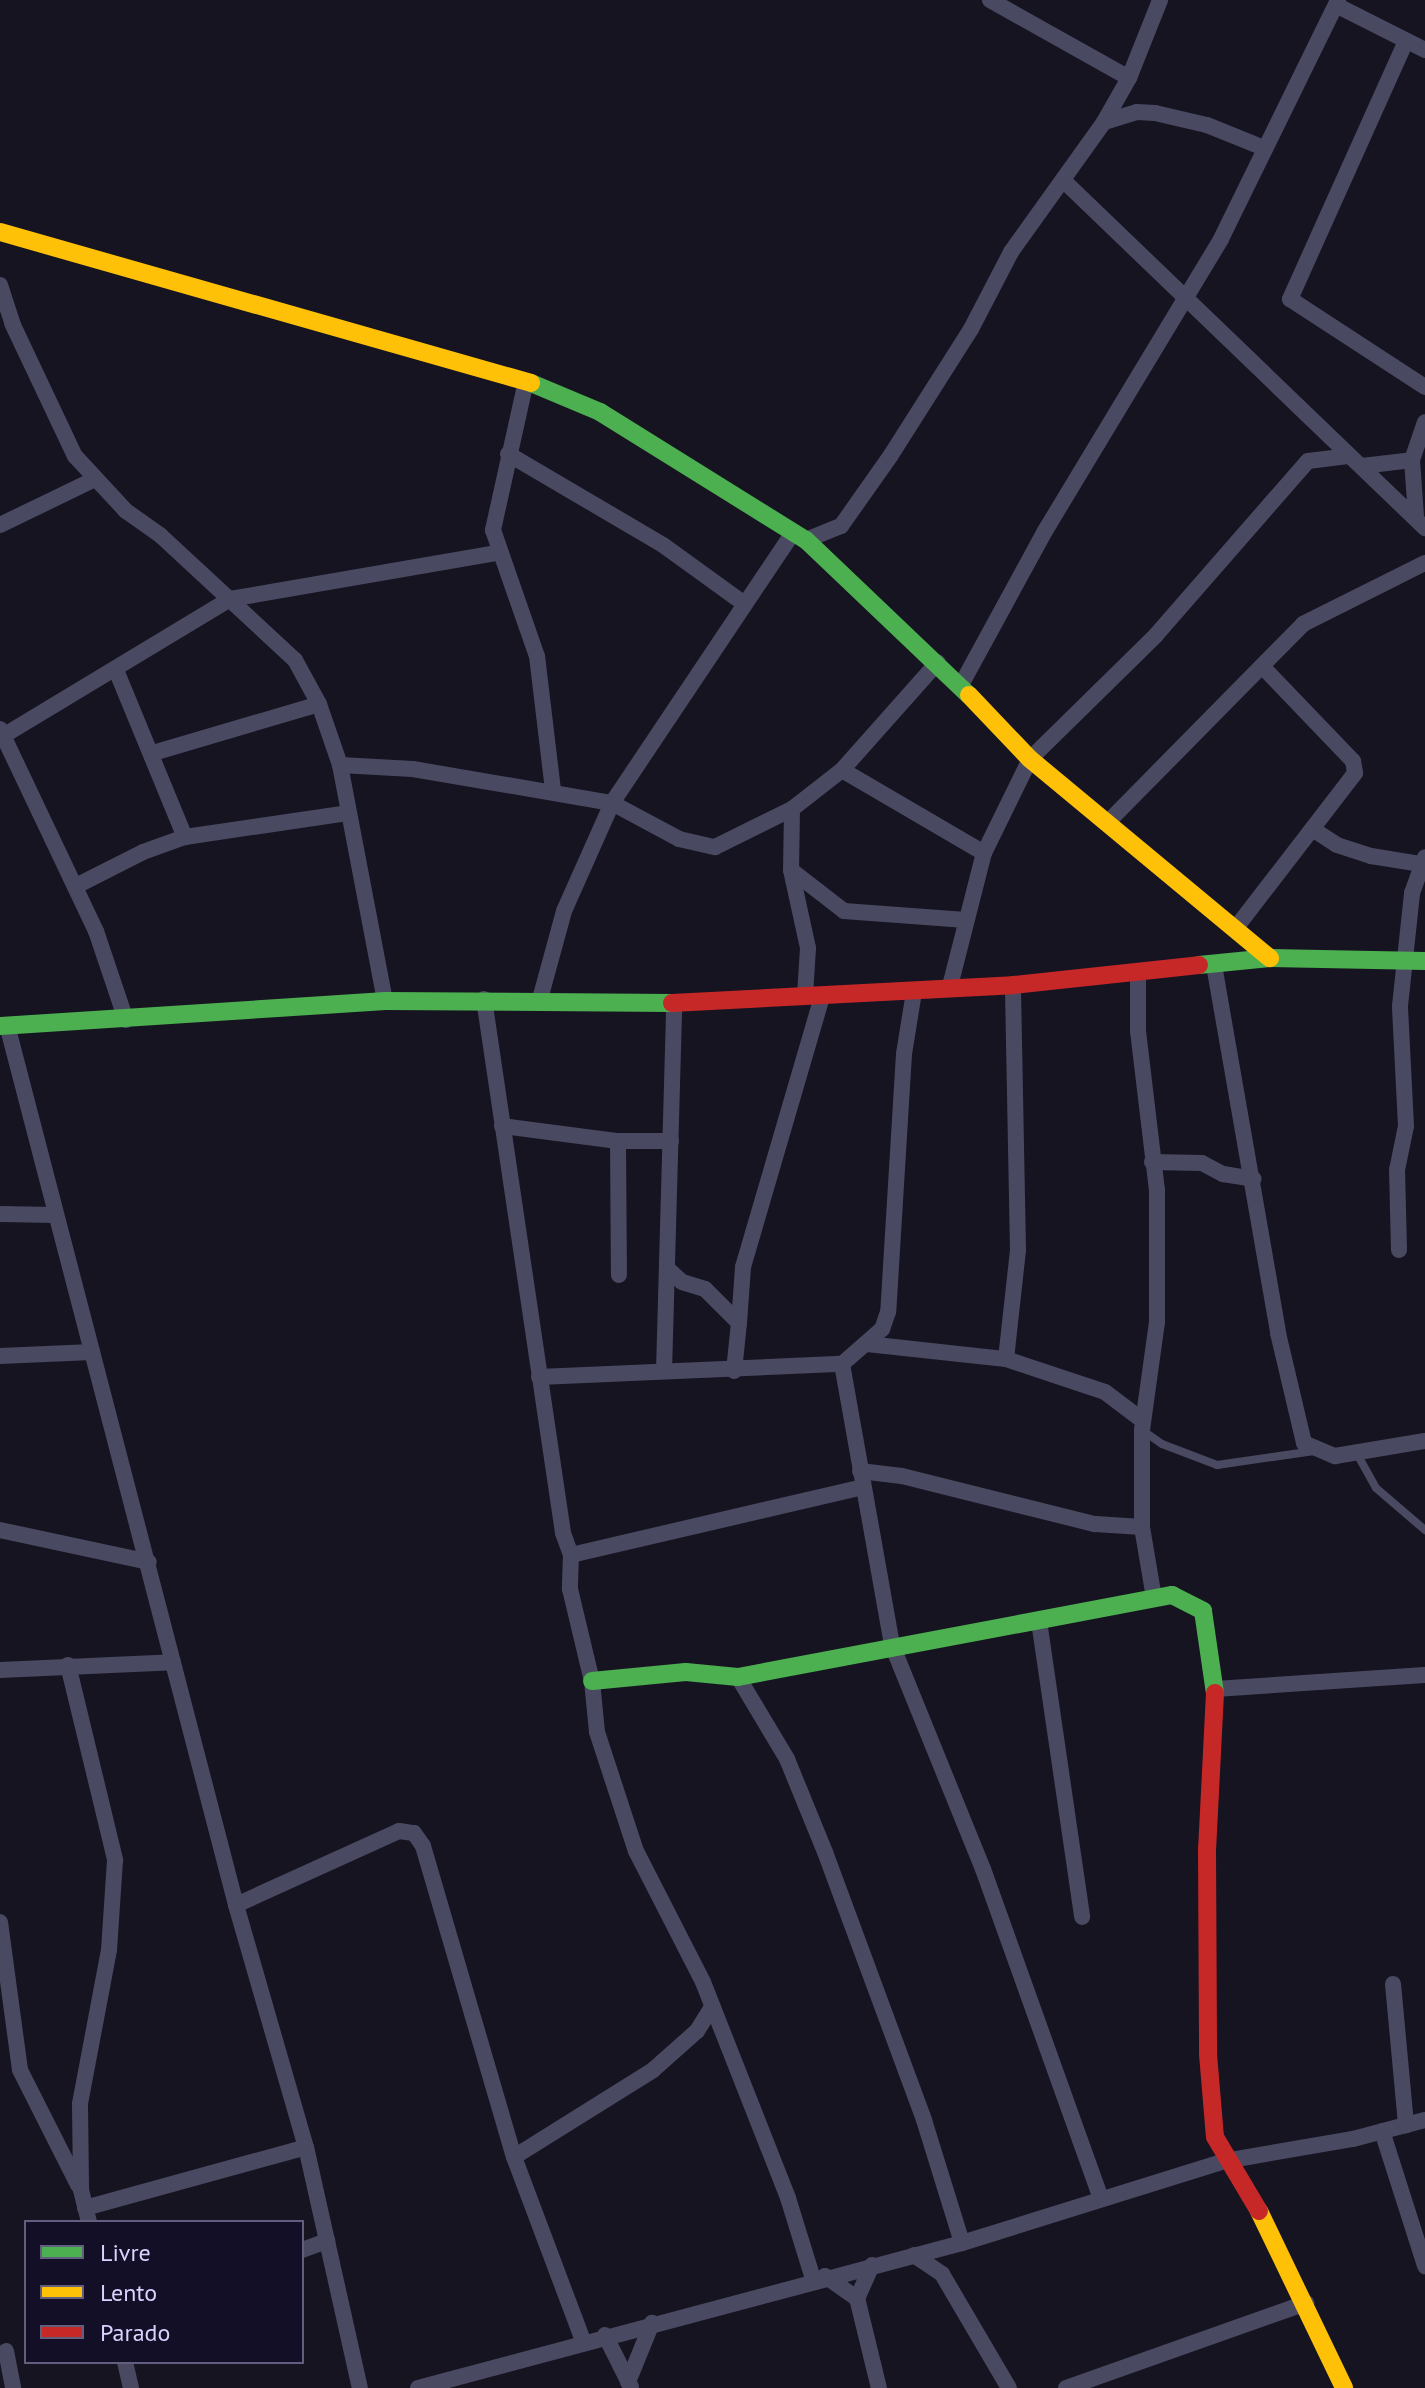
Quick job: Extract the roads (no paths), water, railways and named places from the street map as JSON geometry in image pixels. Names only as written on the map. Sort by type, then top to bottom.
[{"type":"street","points":[[990,0],[1129,78]]},
{"type":"street","points":[[540,999],[564,911],[612,803],[743,603],[799,536],[841,526],[971,329],[1011,252],[1104,122],[1129,78],[1160,0]]},
{"type":"street","points":[[961,685],[1045,531],[1221,239],[1337,2],[1425,50]]},
{"type":"street","points":[[1406,41],[1290,299],[1425,387]]},
{"type":"street","points":[[1104,122],[1137,112],[1155,113],[1207,125],[1264,148]]},
{"type":"street","points":[[1064,181],[1346,456],[1362,466],[1421,522]]},
{"type":"street","points":[[0,232],[526,381],[600,412],[799,536],[938,662],[1030,759],[1270,958]]},
{"type":"street","points":[[0,285],[40,387],[75,456],[93,480],[295,660],[319,704],[340,765],[385,1001]]},
{"type":"street","points":[[526,381],[493,530],[497,553],[521,605],[537,656],[553,790]]},
{"type":"street","points":[[1421,522],[1412,460],[1424,426]]},
{"type":"street","points":[[508,454],[663,545],[743,603]]},
{"type":"street","points":[[950,986],[984,853],[1030,759],[1156,635],[1308,461],[1346,456]]},
{"type":"street","points":[[1362,466],[1412,460]]},
{"type":"street","points":[[0,525],[93,480]]},
{"type":"street","points":[[126,1020],[76,886],[7,767],[2,732],[116,670],[230,599],[497,553]]},
{"type":"street","points":[[1108,822],[1322,611],[1425,563]]},
{"type":"street","points":[[340,765],[413,769],[553,790],[612,803],[679,839],[715,847],[792,809],[842,770],[938,662]]},
{"type":"street","points":[[1235,929],[1355,773],[1353,761],[1263,667]]},
{"type":"street","points":[[116,670],[153,753],[185,837]]},
{"type":"street","points":[[153,753],[319,704]]},
{"type":"street","points":[[842,770],[984,853]]},
{"type":"street","points":[[734,1371],[743,1267],[814,996],[808,948],[791,870],[792,809]]},
{"type":"street","points":[[76,886],[131,857],[185,837],[347,813]]},
{"type":"street","points":[[1314,830],[1337,845],[1371,856],[1423,860],[1403,960],[1400,1006],[1406,1126],[1397,1170],[1399,1250]]},
{"type":"street","points":[[791,870],[844,911],[966,920]]},
{"type":"street","points":[[360,2388],[306,2147],[236,1905],[149,1562],[3,1025],[126,1020],[385,1001],[540,999],[674,1003],[914,992],[950,986],[1013,985],[1270,958],[1425,961]]},
{"type":"street","points":[[1214,965],[1299,1431],[1314,1451],[1335,1456],[1425,1441]]},
{"type":"street","points":[[1138,973],[1138,1031],[1157,1190],[1157,1322],[1142,1425],[1142,1527],[1154,1598]]},
{"type":"street","points":[[1006,1359],[1018,1250],[1013,985]]},
{"type":"street","points":[[539,1377],[842,1364],[882,1329],[888,1312],[904,1054],[914,992]]},
{"type":"street","points":[[484,999],[563,1533],[571,1555],[570,1589],[592,1681],[597,1732],[636,1851],[712,2007],[819,2278],[857,2298]]},
{"type":"street","points":[[664,1371],[674,1003]]},
{"type":"street","points":[[502,1126],[618,1141],[671,1141]]},
{"type":"street","points":[[618,1141],[619,1275]]},
{"type":"street","points":[[1152,1162],[1202,1163],[1223,1174],[1254,1179]]},
{"type":"street","points":[[0,1214],[55,1215]]},
{"type":"street","points":[[668,1269],[682,1282],[705,1289],[739,1323]]},
{"type":"street","points":[[867,1344],[1006,1359],[1105,1392],[1142,1425]]},
{"type":"street","points":[[0,1356],[92,1352]]},
{"type":"street","points":[[842,1364],[892,1645],[983,1869],[1100,2196]]},
{"type":"street","points":[[571,1555],[862,1479],[902,1476],[1095,1524],[1142,1527]]},
{"type":"street","points":[[0,1530],[149,1562]]},
{"type":"street","points":[[592,1681],[686,1672],[738,1677],[892,1645],[1172,1595],[1203,1611],[1215,1689],[1207,1850],[1210,2109],[1225,2161],[1270,2231],[1344,2388]]},
{"type":"street","points":[[1039,1621],[1082,1917]]},
{"type":"street","points":[[0,1670],[173,1662]]},
{"type":"street","points":[[68,1665],[115,1860],[109,1950],[80,2104],[81,2190],[87,2215],[306,2147]]},
{"type":"street","points":[[1215,1689],[1423,1676]]},
{"type":"street","points":[[738,1677],[787,1759],[825,1852],[924,2120],[959,2244],[942,2274]]},
{"type":"street","points":[[236,1905],[399,1831],[414,1833],[423,1846],[514,2157],[583,2341]]},
{"type":"street","points":[[0,1922],[20,2070],[81,2190]]},
{"type":"street","points":[[1393,1984],[1406,2125]]},
{"type":"street","points":[[514,2157],[653,2070],[697,2031],[712,2007]]},
{"type":"street","points":[[418,2388],[819,2278],[959,2244],[1100,2196],[1225,2161],[1425,2120]]},
{"type":"street","points":[[1382,2131],[1425,2266]]},
{"type":"street","points":[[304,2249],[327,2241]]},
{"type":"street","points":[[914,2255],[942,2274],[1009,2388]]},
{"type":"street","points":[[872,2265],[857,2298],[879,2388]]},
{"type":"street","points":[[1066,2388],[1306,2303]]},
{"type":"street","points":[[630,2385],[652,2323]]},
{"type":"street","points":[[605,2335],[630,2385]]},
{"type":"street","points":[[6,2351],[13,2388]]},
{"type":"street","points":[[125,2364],[131,2388]]},
{"type":"lane","points":[[1142,1425],[1162,1444],[1217,1465],[1314,1451]]},
{"type":"lane","points":[[1356,1452],[1376,1488],[1425,1530]]}]
